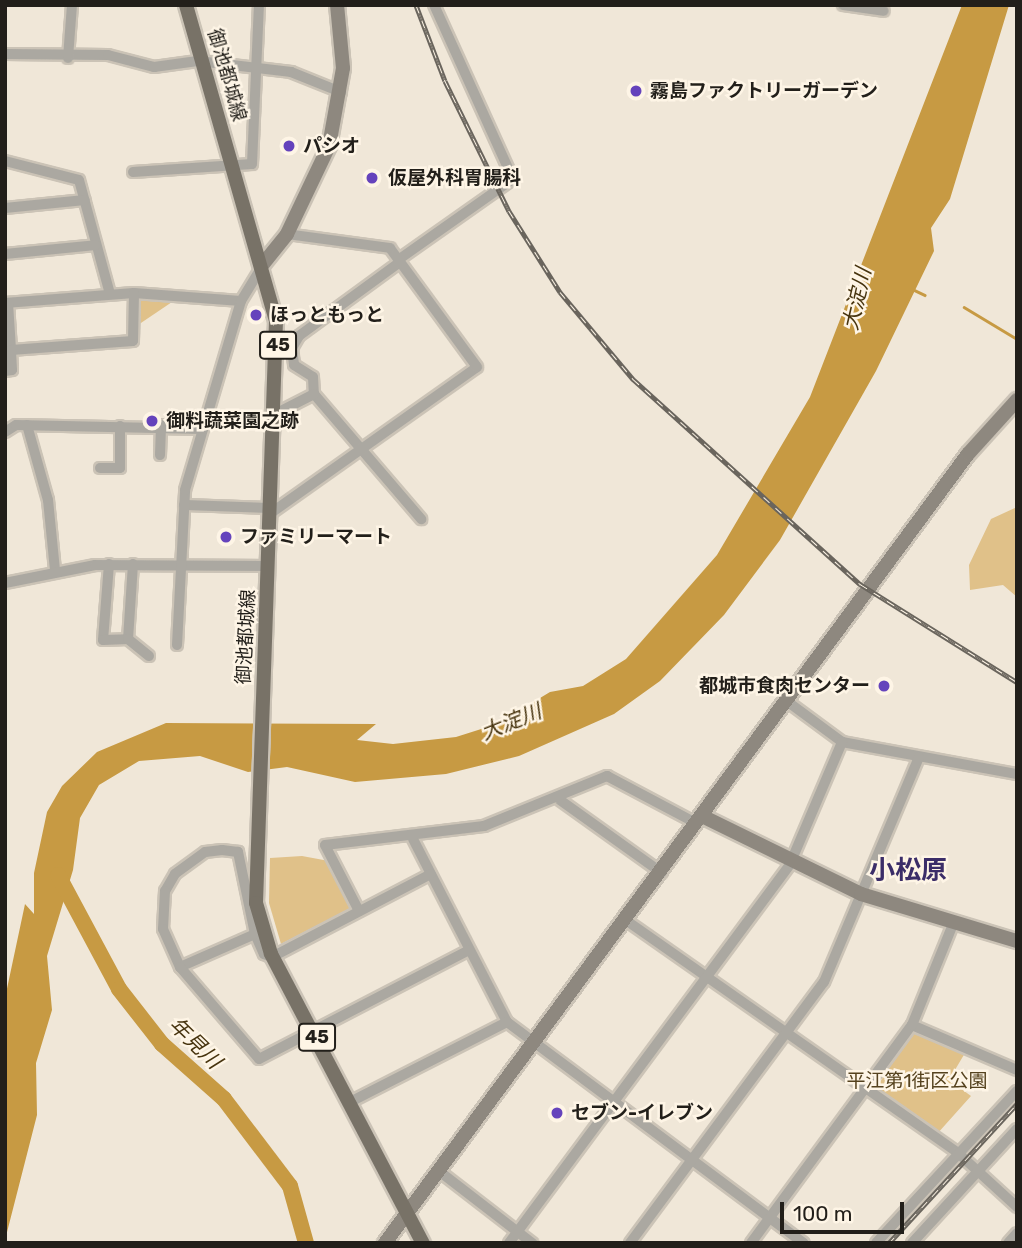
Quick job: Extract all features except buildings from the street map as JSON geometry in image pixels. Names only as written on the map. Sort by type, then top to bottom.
[{"type":"main road","name":"御池都城線","points":[[187,5],[263,264],[276,321],[269,566],[253,874],[272,957],[352,1101],[423,1243]]},
{"type":"street","points":[[68,58],[72,5]]},
{"type":"street","points":[[133,172],[252,164],[261,69],[259,5]]},
{"type":"street","points":[[177,645],[184,505],[203,429],[241,301],[263,264],[287,234],[330,146],[341,92],[337,5]]},
{"type":"street","points":[[421,519],[314,394],[313,377],[295,365],[294,341],[399,261],[513,180],[433,5]]},
{"type":"street","points":[[843,5],[884,11]]},
{"type":"street","points":[[5,54],[68,58],[108,55],[154,67],[205,65],[261,69],[341,92]]},
{"type":"street","points":[[5,161],[74,176],[85,200],[110,294]]},
{"type":"street","points":[[5,208],[85,200]]},
{"type":"street","points":[[184,505],[271,510],[477,367],[399,261],[377,243],[287,234]]},
{"type":"street","points":[[5,254],[96,245]]},
{"type":"street","points":[[5,371],[12,370],[6,303],[134,293],[241,301]]},
{"type":"street","points":[[11,350],[133,341],[134,293]]},
{"type":"street","points":[[275,414],[314,394]]},
{"type":"street","points":[[385,1243],[788,702],[1014,406]]},
{"type":"street","points":[[5,432],[27,425],[161,425],[203,429]]},
{"type":"street","points":[[27,425],[48,500],[55,570]]},
{"type":"street","points":[[160,455],[161,425]]},
{"type":"street","points":[[100,468],[120,468],[120,426]]},
{"type":"street","points":[[128,639],[133,564]]},
{"type":"street","points":[[108,565],[103,640],[128,639],[149,656]]},
{"type":"street","points":[[5,583],[55,570],[108,565],[269,566]]},
{"type":"street","points":[[788,702],[842,743],[1017,774]]},
{"type":"street","points":[[509,1243],[790,864],[842,743]]},
{"type":"street","points":[[630,1243],[824,982],[919,757]]},
{"type":"street","points":[[359,911],[325,845],[413,839],[484,826],[560,800],[607,776],[691,821],[704,817],[790,864],[861,894],[953,924],[1017,941]]},
{"type":"street","points":[[560,800],[663,873]]},
{"type":"street","points":[[413,839],[507,1022],[804,1243]]},
{"type":"street","points":[[431,874],[272,957],[264,954],[256,934],[238,852],[205,852],[188,861],[165,891],[163,929],[180,967],[254,1057],[314,1032],[469,950]]},
{"type":"street","points":[[627,920],[785,1035],[958,1153],[1017,1207]]},
{"type":"street","points":[[751,1243],[912,1025],[953,924]]},
{"type":"street","points":[[180,967],[256,934]]},
{"type":"street","points":[[352,1101],[507,1022]]},
{"type":"street","points":[[912,1025],[1017,1070]]},
{"type":"street","points":[[877,1243],[1017,1091]]},
{"type":"street","points":[[912,1243],[1017,1129]]},
{"type":"street","points":[[439,1171],[532,1243]]},
{"type":"street","points":[[1008,1243],[1017,1233]]},
{"type":"green space","points":[[139,299],[172,302],[135,327]]},
{"type":"green space","points":[[1017,507],[1017,597],[1003,585],[970,590],[969,565],[991,519]]},
{"type":"green space","points":[[302,856],[329,861],[353,907],[281,944],[269,903],[270,858]]},
{"type":"green space","name":"平江第1街区公園","points":[[913,1032],[965,1053],[949,1080],[971,1096],[937,1134],[874,1091]]},
{"type":"water","name":"大淀川","points":[[962,5],[1009,5],[950,199],[931,228],[934,251],[876,371],[780,540],[724,615],[660,681],[614,714],[519,756],[446,774],[355,782],[287,767],[248,772],[200,756],[139,761],[99,785],[80,818],[73,870],[47,956],[52,1010],[36,1063],[37,1115],[5,1240],[5,998],[25,904],[34,914],[34,873],[47,812],[62,786],[97,752],[166,723],[376,724],[357,740],[393,744],[456,737],[497,724],[550,692],[583,686],[626,659],[717,555],[810,397]]},
{"type":"waterway","points":[[912,289],[925,295]]},
{"type":"waterway","points":[[964,307],[1017,339]]},
{"type":"waterway","name":"年見川","points":[[58,875],[119,989],[162,1044],[224,1099],[290,1186],[306,1243]]},
{"type":"railway","points":[[416,5],[445,81],[509,211],[560,292],[633,379],[860,584],[1017,682]]},
{"type":"railway","points":[[889,1243],[1017,1104]]},
{"type":"place","name":"霧島ファクトリーガーデン","points":[[636,91]]},
{"type":"place","name":"パシオ","points":[[289,146]]},
{"type":"place","name":"仮屋外科胃腸科","points":[[372,178]]},
{"type":"place","name":"ほっともっと","points":[[256,315]]},
{"type":"place","name":"御料蔬菜園之跡","points":[[152,421]]},
{"type":"place","name":"ファミリーマート","points":[[226,537]]},
{"type":"place","name":"都城市食肉センター","points":[[884,686]]},
{"type":"place","name":"セブン-イレブン","points":[[557,1113]]},
{"type":"district","name":"小松原","points":[[908,871]]}]
